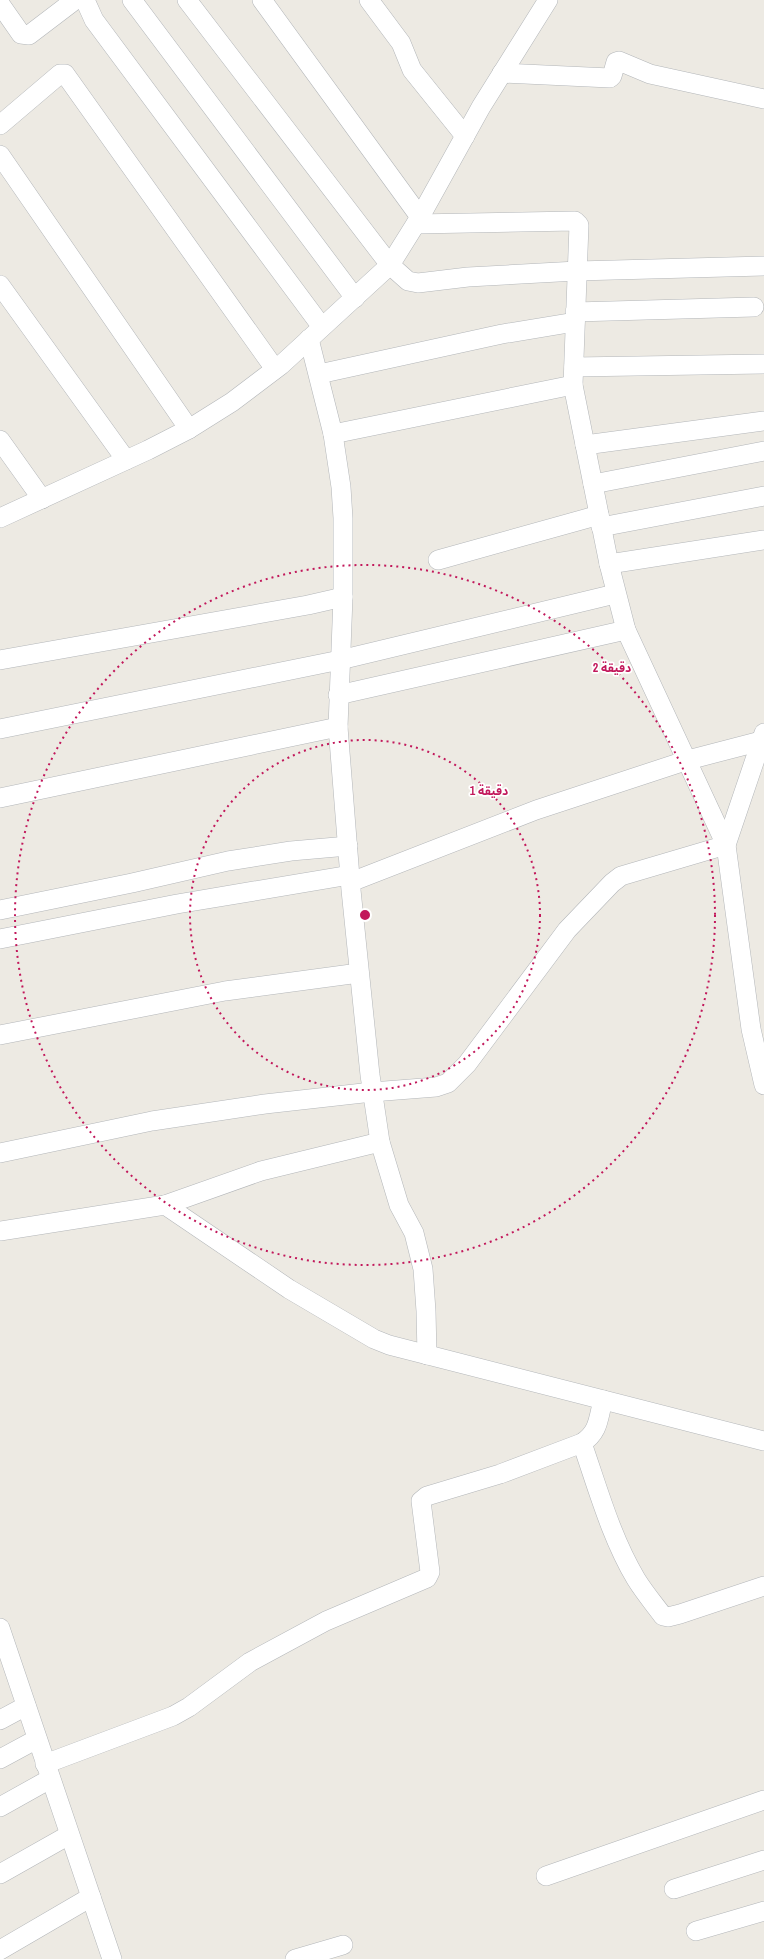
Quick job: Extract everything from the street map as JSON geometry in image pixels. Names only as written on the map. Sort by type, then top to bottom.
[{"type":"street","points":[[0,4],[13,25],[21,34],[25,35],[29,34],[74,0]]},
{"type":"street","points":[[85,0],[94,20],[316,333],[319,374],[333,434],[342,495],[342,597],[338,727],[350,878],[372,1092],[380,1142],[399,1205],[414,1233],[421,1258],[426,1311],[427,1355]]},
{"type":"street","points":[[132,0],[355,298]]},
{"type":"street","points":[[188,0],[390,265],[408,281],[418,283],[468,277],[577,271],[764,266]]},
{"type":"street","points":[[262,0],[418,220]]},
{"type":"street","points":[[368,0],[401,43],[412,70],[465,136]]},
{"type":"street","points":[[0,518],[126,460],[189,429],[232,402],[275,370],[390,265],[418,220],[465,136],[544,2]]},
{"type":"street","points":[[502,73],[610,78],[616,62],[619,61],[650,74],[764,99]]},
{"type":"street","points":[[0,125],[60,74],[65,74],[275,370]]},
{"type":"street","points":[[0,155],[189,429]]},
{"type":"street","points":[[418,220],[575,221],[578,223],[580,229],[575,317],[574,376],[585,445],[615,594],[626,630],[688,760],[726,845],[751,1029],[764,1085]]},
{"type":"street","points":[[0,285],[126,460]]},
{"type":"street","points":[[319,374],[575,317],[754,307]]},
{"type":"street","points":[[333,434],[574,376],[764,364]]},
{"type":"street","points":[[585,445],[764,421]]},
{"type":"street","points":[[0,440],[42,499]]},
{"type":"street","points":[[593,484],[764,451]]},
{"type":"street","points":[[438,560],[600,521],[764,496]]},
{"type":"street","points":[[609,564],[764,540]]},
{"type":"street","points":[[0,729],[340,660],[615,594]]},
{"type":"street","points":[[0,660],[308,605],[342,597]]},
{"type":"street","points":[[338,695],[626,630]]},
{"type":"street","points":[[0,798],[338,727]]},
{"type":"street","points":[[0,939],[177,904],[350,878],[536,810],[763,737]]},
{"type":"street","points":[[726,845],[763,737]]},
{"type":"street","points":[[0,1153],[152,1121],[265,1104],[372,1092],[436,1087],[448,1083],[466,1064],[567,930],[612,883],[621,876],[726,845]]},
{"type":"street","points":[[0,910],[132,883],[228,861],[291,851],[348,846]]},
{"type":"street","points":[[0,1035],[225,991],[360,973]]},
{"type":"street","points":[[0,1231],[165,1205],[261,1171],[380,1142]]},
{"type":"street","points":[[165,1205],[289,1289],[374,1339],[427,1355],[764,1441]]},
{"type":"street","points":[[0,1807],[47,1772],[173,1716],[250,1662],[326,1621],[427,1578],[430,1572],[421,1501],[427,1496],[500,1474],[582,1443],[592,1437],[595,1432],[603,1400]]},
{"type":"street","points":[[582,1443],[609,1521],[627,1562],[636,1580],[663,1616],[674,1616],[764,1586]]},
{"type":"street","points":[[2,1640],[26,1706],[111,1959]]},
{"type":"street","points":[[0,1720],[26,1706]]},
{"type":"street","points":[[0,1759],[36,1739]]},
{"type":"street","points":[[546,1876],[764,1800]]},
{"type":"street","points":[[0,1874],[69,1835]]},
{"type":"street","points":[[674,1889],[764,1860]]},
{"type":"street","points":[[0,1950],[91,1897]]},
{"type":"street","points":[[696,1931],[764,1911]]},
{"type":"street","points":[[295,1959],[343,1945]]}]
